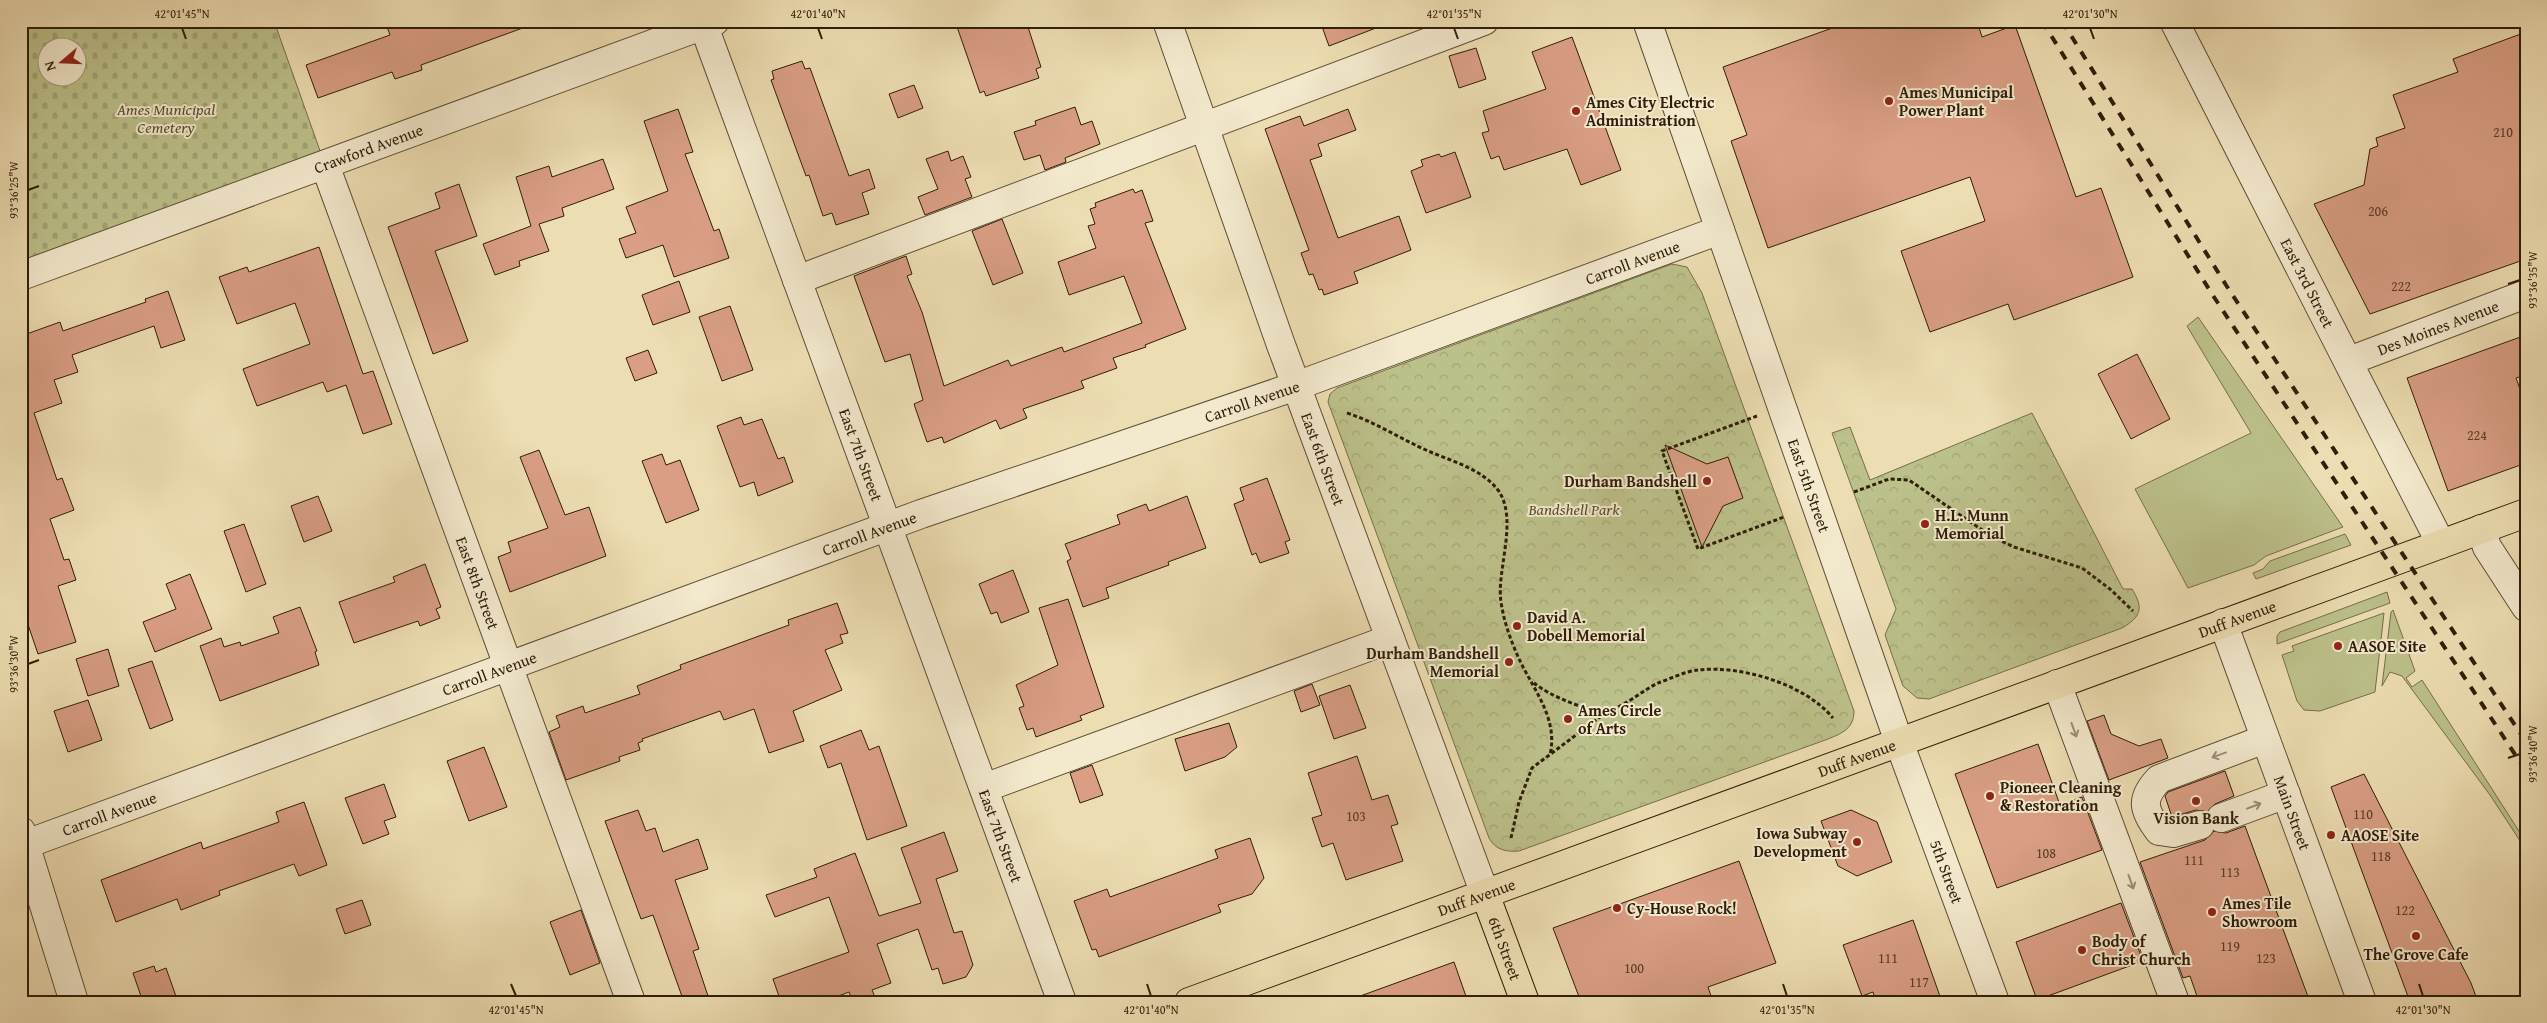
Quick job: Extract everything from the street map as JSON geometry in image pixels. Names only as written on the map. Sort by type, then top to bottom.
[{"type":"main road","name":"Duff Avenue","points":[[1189,1002],[2526,513]]},
{"type":"main road","name":"6th Street","points":[[1485,894],[1525,1002]]},
{"type":"street","name":"East 6th Street","points":[[1167,21],[1296,386],[1485,894]]},
{"type":"street","points":[[797,280],[1484,21]]},
{"type":"street","name":"East 5th Street","points":[[1647,21],[1899,742]]},
{"type":"street","name":"East 3rd Street","points":[[2174,21],[2349,360],[2441,544]]},
{"type":"street","name":"Crawford Avenue","points":[[21,276],[707,23]]},
{"type":"street","name":"East 7th Street","points":[[707,23],[797,280],[1062,1002]]},
{"type":"street","name":"East 8th Street","points":[[324,165],[631,1002]]},
{"type":"street","name":"Carroll Avenue","points":[[23,840],[509,666],[888,527],[1296,386],[1720,230]]},
{"type":"street","name":"Des Moines Avenue","points":[[2349,360],[2526,294]]},
{"type":"street","points":[[2481,529],[2487,547],[2526,607]]},
{"type":"street","name":"Main Street","points":[[2223,623],[2362,1002]]},
{"type":"street","points":[[984,788],[1390,639]]},
{"type":"street","points":[[2058,684],[2175,1002]]},
{"type":"street","points":[[2265,738],[2159,779],[2147,791],[2145,803],[2151,821],[2159,831],[2173,833],[2211,822],[2286,794]]},
{"type":"street","name":"5th Street","points":[[1899,742],[1985,999]]},
{"type":"street","points":[[23,840],[74,1002]]},
{"type":"path","points":[[1347,413],[1390,431],[1424,450],[1480,474],[1497,489],[1502,497],[1507,528],[1500,600],[1511,640],[1545,707],[1552,744],[1550,755]]},
{"type":"path","points":[[1748,419],[1662,451],[1698,549],[1784,517]]},
{"type":"path","points":[[1854,492],[1889,480],[1909,480],[1991,536],[2014,547],[2082,568],[2110,589],[2133,611]]},
{"type":"path","points":[[1511,838],[1519,802],[1532,768],[1608,710],[1657,684],[1697,670],[1732,671],[1766,677],[1799,691],[1823,705],[1833,718]]},
{"type":"path","points":[[1531,680],[1540,688],[1581,706],[1608,710]]},
{"type":"green space","name":"Ames Municipal Cemetery","points":[[21,21],[274,21],[325,165],[21,276]]},
{"type":"green space","name":"Bandshell Park","points":[[1672,264],[1687,267],[1702,293],[1854,711],[1852,722],[1847,729],[1828,739],[1519,851],[1498,848],[1489,838],[1328,402],[1330,394],[1337,388]]},
{"type":"green space","points":[[2198,317],[2343,527],[2266,556],[2254,565],[2188,588],[2135,489],[2251,433],[2187,326]]},
{"type":"green space","points":[[2032,413],[2123,589],[2132,589],[2136,596],[2139,612],[2133,620],[2122,628],[1929,699],[1917,698],[1903,686],[1885,635],[1896,609],[1832,433],[1850,427],[1870,480]]},
{"type":"green space","points":[[2345,534],[2351,545],[2256,579],[2253,573],[2263,569],[2270,561]]},
{"type":"green space","points":[[2387,592],[2390,603],[2277,644],[2277,636],[2280,632]]},
{"type":"green space","points":[[2393,610],[2415,671],[2406,678],[2412,687],[2422,680],[2526,842],[2526,850],[2490,795],[2402,676],[2390,672],[2382,686],[2391,612]]},
{"type":"green space","points":[[2384,613],[2375,692],[2320,711],[2304,710],[2297,701],[2282,655],[2294,651],[2292,646]]},
{"type":"building","points":[[385,21],[531,21],[531,25],[421,65],[422,70],[395,79],[392,72],[318,98],[306,65],[390,35]]},
{"type":"building","points":[[955,21],[1026,21],[1041,67],[1036,69],[1039,78],[986,96],[984,91],[980,93]]},
{"type":"building","points":[[1320,21],[1389,21],[1389,23],[1329,46]]},
{"type":"building","name":"Ames Municipal Power Plant","points":[[1836,21],[1977,21],[1982,37],[2015,25],[2076,197],[2101,188],[2133,277],[2014,320],[2008,304],[1930,332],[1901,251],[1985,221],[1970,177],[1768,248],[1731,141],[1747,135],[1723,67],[1838,26]]},
{"type":"building","points":[[2526,32],[2526,259],[2370,314],[2314,204],[2364,185],[2370,149],[2378,146],[2376,138],[2405,128],[2393,95],[2458,72],[2453,59]]},
{"type":"building","points":[[1572,37],[1621,170],[1581,185],[1567,149],[1504,170],[1499,156],[1491,159],[1482,133],[1489,131],[1483,111],[1546,89],[1532,52]]},
{"type":"building","points":[[1476,48],[1486,79],[1459,88],[1449,56]]},
{"type":"building","points":[[802,61],[805,69],[810,68],[849,176],[869,169],[875,188],[862,193],[869,214],[836,225],[832,213],[823,216],[809,175],[806,176],[771,80],[774,79],[772,71]]},
{"type":"building","points":[[914,85],[923,108],[898,118],[889,94]]},
{"type":"building","points":[[1075,107],[1081,125],[1092,121],[1100,144],[1065,158],[1066,162],[1045,170],[1040,155],[1024,160],[1014,132],[1036,125],[1035,121]]},
{"type":"building","points":[[678,109],[693,152],[685,154],[714,231],[719,229],[729,258],[674,277],[663,245],[626,258],[619,239],[636,233],[626,207],[668,191],[644,121]]},
{"type":"building","points":[[1348,109],[1356,130],[1318,144],[1322,156],[1310,160],[1338,238],[1399,216],[1411,250],[1354,272],[1358,283],[1324,295],[1322,289],[1319,290],[1313,274],[1309,275],[1301,253],[1309,250],[1265,129],[1300,116],[1304,126]]},
{"type":"building","points":[[948,151],[951,161],[963,156],[971,177],[965,179],[972,197],[925,215],[918,197],[938,189],[926,159]]},
{"type":"building","points":[[1455,152],[1471,197],[1426,213],[1411,171],[1423,166],[1421,160],[1439,154],[1441,157]]},
{"type":"building","points":[[603,159],[614,189],[562,208],[564,216],[539,224],[549,251],[519,261],[520,266],[495,275],[483,244],[531,226],[516,177],[549,166],[552,177]]},
{"type":"building","points":[[459,184],[477,236],[435,251],[468,341],[433,354],[388,227],[440,208],[435,193]]},
{"type":"building","points":[[1133,189],[1135,193],[1142,190],[1153,221],[1145,223],[1186,329],[1145,345],[1146,347],[1113,358],[1117,368],[1081,381],[1084,388],[1023,409],[1027,418],[1000,429],[996,420],[944,443],[942,437],[927,442],[914,404],[923,400],[910,354],[885,362],[854,276],[906,256],[912,274],[907,276],[922,312],[944,386],[1008,360],[1011,366],[1062,347],[1064,352],[1142,323],[1124,276],[1069,295],[1058,262],[1096,248],[1088,226],[1095,224],[1090,209],[1096,207],[1095,203]]},
{"type":"building","points":[[1002,219],[1023,273],[993,285],[972,231]]},
{"type":"building","points":[[319,247],[363,374],[373,371],[392,424],[363,434],[346,385],[327,392],[323,382],[257,406],[243,369],[310,344],[295,303],[237,324],[219,277],[247,267],[249,272]]},
{"type":"building","points":[[679,281],[690,312],[653,325],[642,295]]},
{"type":"building","points":[[168,291],[185,340],[161,348],[154,326],[72,355],[78,372],[54,380],[62,403],[34,413],[57,480],[62,478],[74,510],[50,519],[64,560],[69,559],[76,580],[58,586],[76,642],[38,654],[21,604],[21,336],[60,322],[63,331],[146,302],[145,299]]},
{"type":"building","points":[[730,306],[753,370],[722,381],[699,317]]},
{"type":"building","points":[[2526,335],[2526,375],[2516,378],[2526,406],[2526,463],[2448,491],[2407,378]]},
{"type":"building","points":[[648,350],[657,373],[635,381],[626,358]]},
{"type":"building","points":[[2137,354],[2170,419],[2131,439],[2098,374]]},
{"type":"building","points":[[741,417],[744,425],[762,419],[778,459],[784,457],[793,482],[758,496],[754,482],[740,487],[717,426]]},
{"type":"building","name":"Durham Bandshell","points":[[1665,445],[1707,464],[1728,457],[1743,498],[1723,506],[1702,547]]},
{"type":"building","points":[[539,450],[565,515],[589,507],[606,556],[510,592],[498,557],[511,552],[508,542],[548,528],[520,457]]},
{"type":"building","points":[[662,454],[666,465],[680,460],[699,510],[666,523],[642,461]]},
{"type":"building","points":[[1267,478],[1290,540],[1285,542],[1289,553],[1260,563],[1256,553],[1252,555],[1234,504],[1244,500],[1240,488]]},
{"type":"building","points":[[318,496],[332,531],[304,542],[291,506]]},
{"type":"building","points":[[1187,496],[1206,548],[1168,562],[1169,565],[1106,588],[1109,598],[1083,607],[1067,561],[1071,559],[1065,544],[1120,524],[1117,515],[1146,504],[1149,511]]},
{"type":"building","points":[[244,524],[266,584],[246,592],[224,531]]},
{"type":"building","points":[[425,564],[441,607],[436,609],[440,618],[420,626],[418,621],[354,643],[339,602],[395,582],[393,577]]},
{"type":"building","points":[[1013,570],[1029,612],[1001,623],[997,612],[991,614],[979,584]]},
{"type":"building","points":[[190,574],[212,629],[155,652],[143,622],[176,609],[166,584]]},
{"type":"building","points":[[1068,599],[1104,707],[1080,716],[1082,720],[1036,737],[1033,728],[1027,730],[1019,708],[1024,706],[1016,685],[1058,665],[1039,608]]},
{"type":"building","points":[[837,603],[848,633],[840,635],[843,643],[825,650],[842,690],[793,711],[804,741],[769,753],[754,709],[724,720],[720,711],[642,739],[643,741],[638,743],[640,750],[619,757],[620,761],[566,780],[549,732],[560,727],[556,716],[583,706],[585,713],[640,694],[637,686],[681,669],[680,665],[789,625],[788,620]]},
{"type":"building","points":[[300,607],[317,651],[315,652],[319,665],[220,701],[200,646],[221,638],[224,647],[240,642],[241,646],[279,633],[273,617]]},
{"type":"building","points":[[108,649],[119,686],[88,696],[76,659]]},
{"type":"building","points":[[152,661],[173,720],[150,729],[128,669]]},
{"type":"building","points":[[1312,684],[1320,705],[1301,712],[1294,691]]},
{"type":"building","points":[[1350,685],[1366,728],[1334,739],[1319,696]]},
{"type":"building","points":[[88,700],[102,740],[68,752],[54,711]]},
{"type":"building","points":[[2104,715],[2111,734],[2139,746],[2161,739],[2168,758],[2109,780],[2087,721]]},
{"type":"building","points":[[1229,723],[1237,747],[1225,757],[1185,771],[1175,739]]},
{"type":"building","points":[[861,730],[869,750],[879,746],[907,826],[867,840],[841,763],[828,768],[820,746]]},
{"type":"building","points":[[2038,744],[2060,805],[2082,797],[2102,850],[1997,888],[1955,774]]},
{"type":"building","points":[[484,747],[507,807],[469,821],[447,761]]},
{"type":"building","points":[[1357,756],[1372,800],[1388,795],[1398,824],[1391,826],[1403,861],[1346,880],[1333,843],[1322,847],[1312,818],[1322,815],[1308,773]]},
{"type":"building","points":[[1092,765],[1103,795],[1080,803],[1070,773]]},
{"type":"building","name":"Vision Bank","points":[[2225,771],[2234,796],[2215,804],[2207,812],[2196,810],[2172,817],[2165,796],[2168,792]]},
{"type":"building","points":[[2364,774],[2471,983],[2478,1002],[2410,1002],[2331,787]]},
{"type":"building","points":[[384,784],[396,817],[384,821],[389,834],[363,844],[345,798]]},
{"type":"building","points":[[304,802],[327,865],[299,876],[294,864],[219,891],[220,895],[181,910],[177,899],[116,922],[101,880],[201,842],[203,849],[279,822],[276,812]]},
{"type":"building","points":[[638,810],[646,831],[655,828],[663,852],[698,839],[708,869],[675,880],[699,949],[693,951],[710,1002],[684,1002],[653,915],[641,919],[605,821]]},
{"type":"building","name":"Iowa Subway Development","points":[[1851,810],[1877,822],[1892,862],[1857,876],[1838,866],[1821,821]]},
{"type":"building","points":[[2245,826],[2310,1002],[2199,1002],[2190,976],[2183,978],[2140,862],[2205,840],[2214,831],[2226,833]]},
{"type":"building","points":[[944,832],[958,871],[936,879],[954,933],[962,931],[973,965],[966,977],[943,984],[938,968],[932,970],[918,929],[877,944],[891,983],[872,990],[875,997],[853,1002],[849,992],[823,1002],[781,1002],[773,979],[849,952],[829,897],[775,917],[766,895],[817,877],[814,869],[855,853],[879,916],[921,903],[901,848]]},
{"type":"building","points":[[1250,838],[1264,878],[1252,894],[1218,905],[1221,912],[1099,957],[1096,949],[1092,950],[1074,901],[1107,889],[1110,897],[1218,858],[1215,850]]},
{"type":"building","points":[[1739,861],[1776,963],[1708,987],[1713,1002],[1581,1002],[1553,928]]},
{"type":"building","points":[[362,900],[371,925],[345,934],[336,909]]},
{"type":"building","name":"Body of Christ Church","points":[[2121,903],[2143,961],[2037,1000],[2016,942]]},
{"type":"building","points":[[581,910],[600,963],[570,975],[550,922]]},
{"type":"building","points":[[1913,920],[1942,1002],[1876,1002],[1873,992],[1862,996],[1843,945]]},
{"type":"building","points":[[1454,962],[1468,1002],[1352,1002],[1352,999]]},
{"type":"building","points":[[154,966],[156,972],[166,968],[178,1002],[143,1002],[133,973]]},
{"type":"railway","points":[[2042,21],[2212,294],[2526,771]]},
{"type":"railway","points":[[2062,21],[2226,285],[2526,742]]},
{"type":"place","name":"Ames Municipal Power Plant","points":[[1889,101]]},
{"type":"place","name":"Ames City Electric Administration","points":[[1576,111]]},
{"type":"place","name":"Durham Bandshell","points":[[1707,481]]},
{"type":"place","name":"H.L. Munn Memorial","points":[[1925,524]]},
{"type":"place","name":"David A. Dobell Memorial","points":[[1517,626]]},
{"type":"place","name":"AASOE Site","points":[[2338,646]]},
{"type":"place","name":"Durham Bandshell Memorial","points":[[1509,662]]},
{"type":"place","name":"Ames Circle of Arts","points":[[1568,719]]},
{"type":"place","name":"Pioneer Cleaning & Restoration","points":[[1990,796]]},
{"type":"place","name":"Vision Bank","points":[[2196,801]]},
{"type":"place","name":"AAOSE Site","points":[[2331,835]]},
{"type":"place","name":"Iowa Subway Development","points":[[1857,842]]},
{"type":"place","name":"Cy-House Rock!","points":[[1617,908]]},
{"type":"place","name":"Ames Tile Showroom","points":[[2212,912]]},
{"type":"place","name":"The Grove Cafe","points":[[2416,936]]},
{"type":"place","name":"Body of Christ Church","points":[[2082,950]]}]
